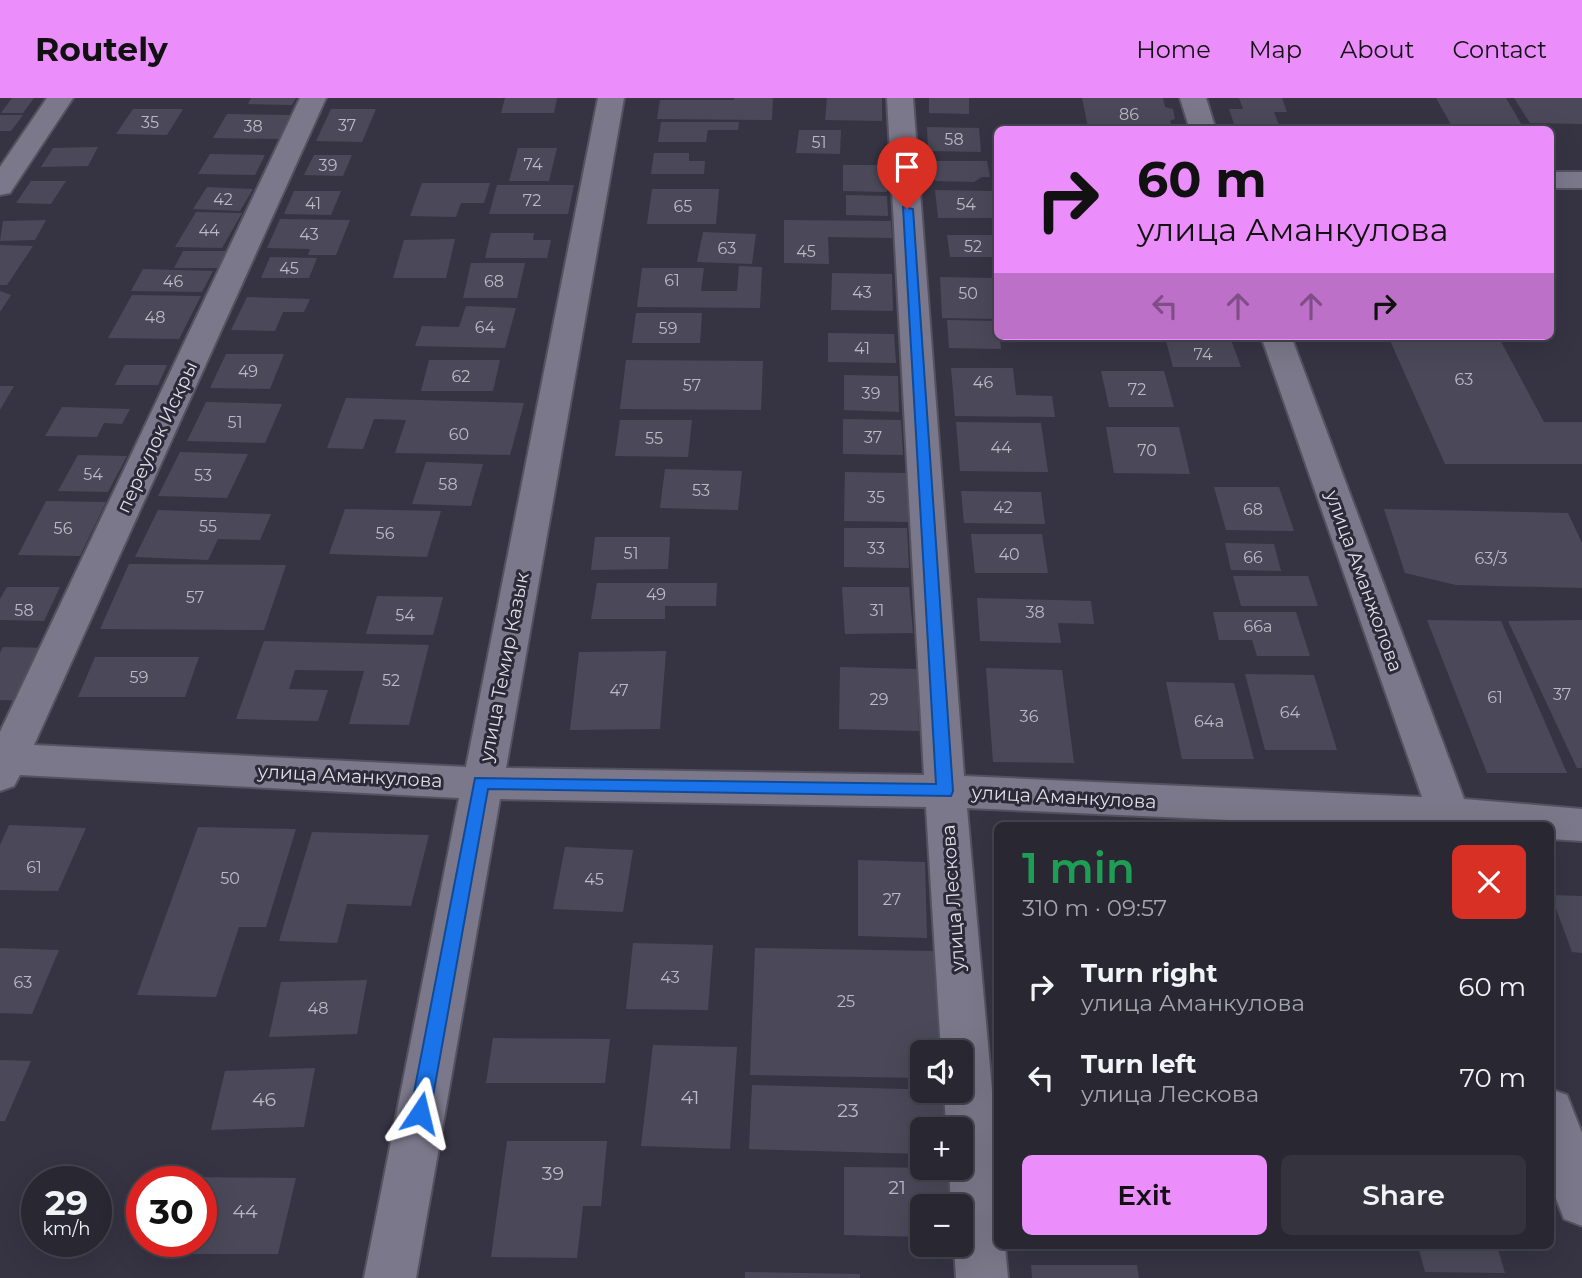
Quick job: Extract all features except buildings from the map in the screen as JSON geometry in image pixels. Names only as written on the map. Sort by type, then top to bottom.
[{"type":"street","points":[[0,187],[60,98]]},
{"type":"street","name":"переулок Искры","points":[[3,764],[313,98]]},
{"type":"street","name":"улица Темир Казык","points":[[390,1278],[611,98]]},
{"type":"street","name":"улица Лескова","points":[[900,98],[945,791],[982,1278]]},
{"type":"street","points":[[1193,98],[1202,126]]},
{"type":"street","points":[[1554,180],[1582,180]]},
{"type":"street","name":"улица Аманжолова","points":[[1277,340],[1450,820]]},
{"type":"street","name":"улица Аманкулова","points":[[3,764],[481,783],[945,791],[1503,822]]},
{"type":"street","name":"улица Аманкулова","points":[[1554,824],[1582,825]]},
{"type":"street","points":[[1554,1122],[1582,1202]]},
{"type":"route","points":[[420,1113],[481,783],[945,791],[907,209]]}]
